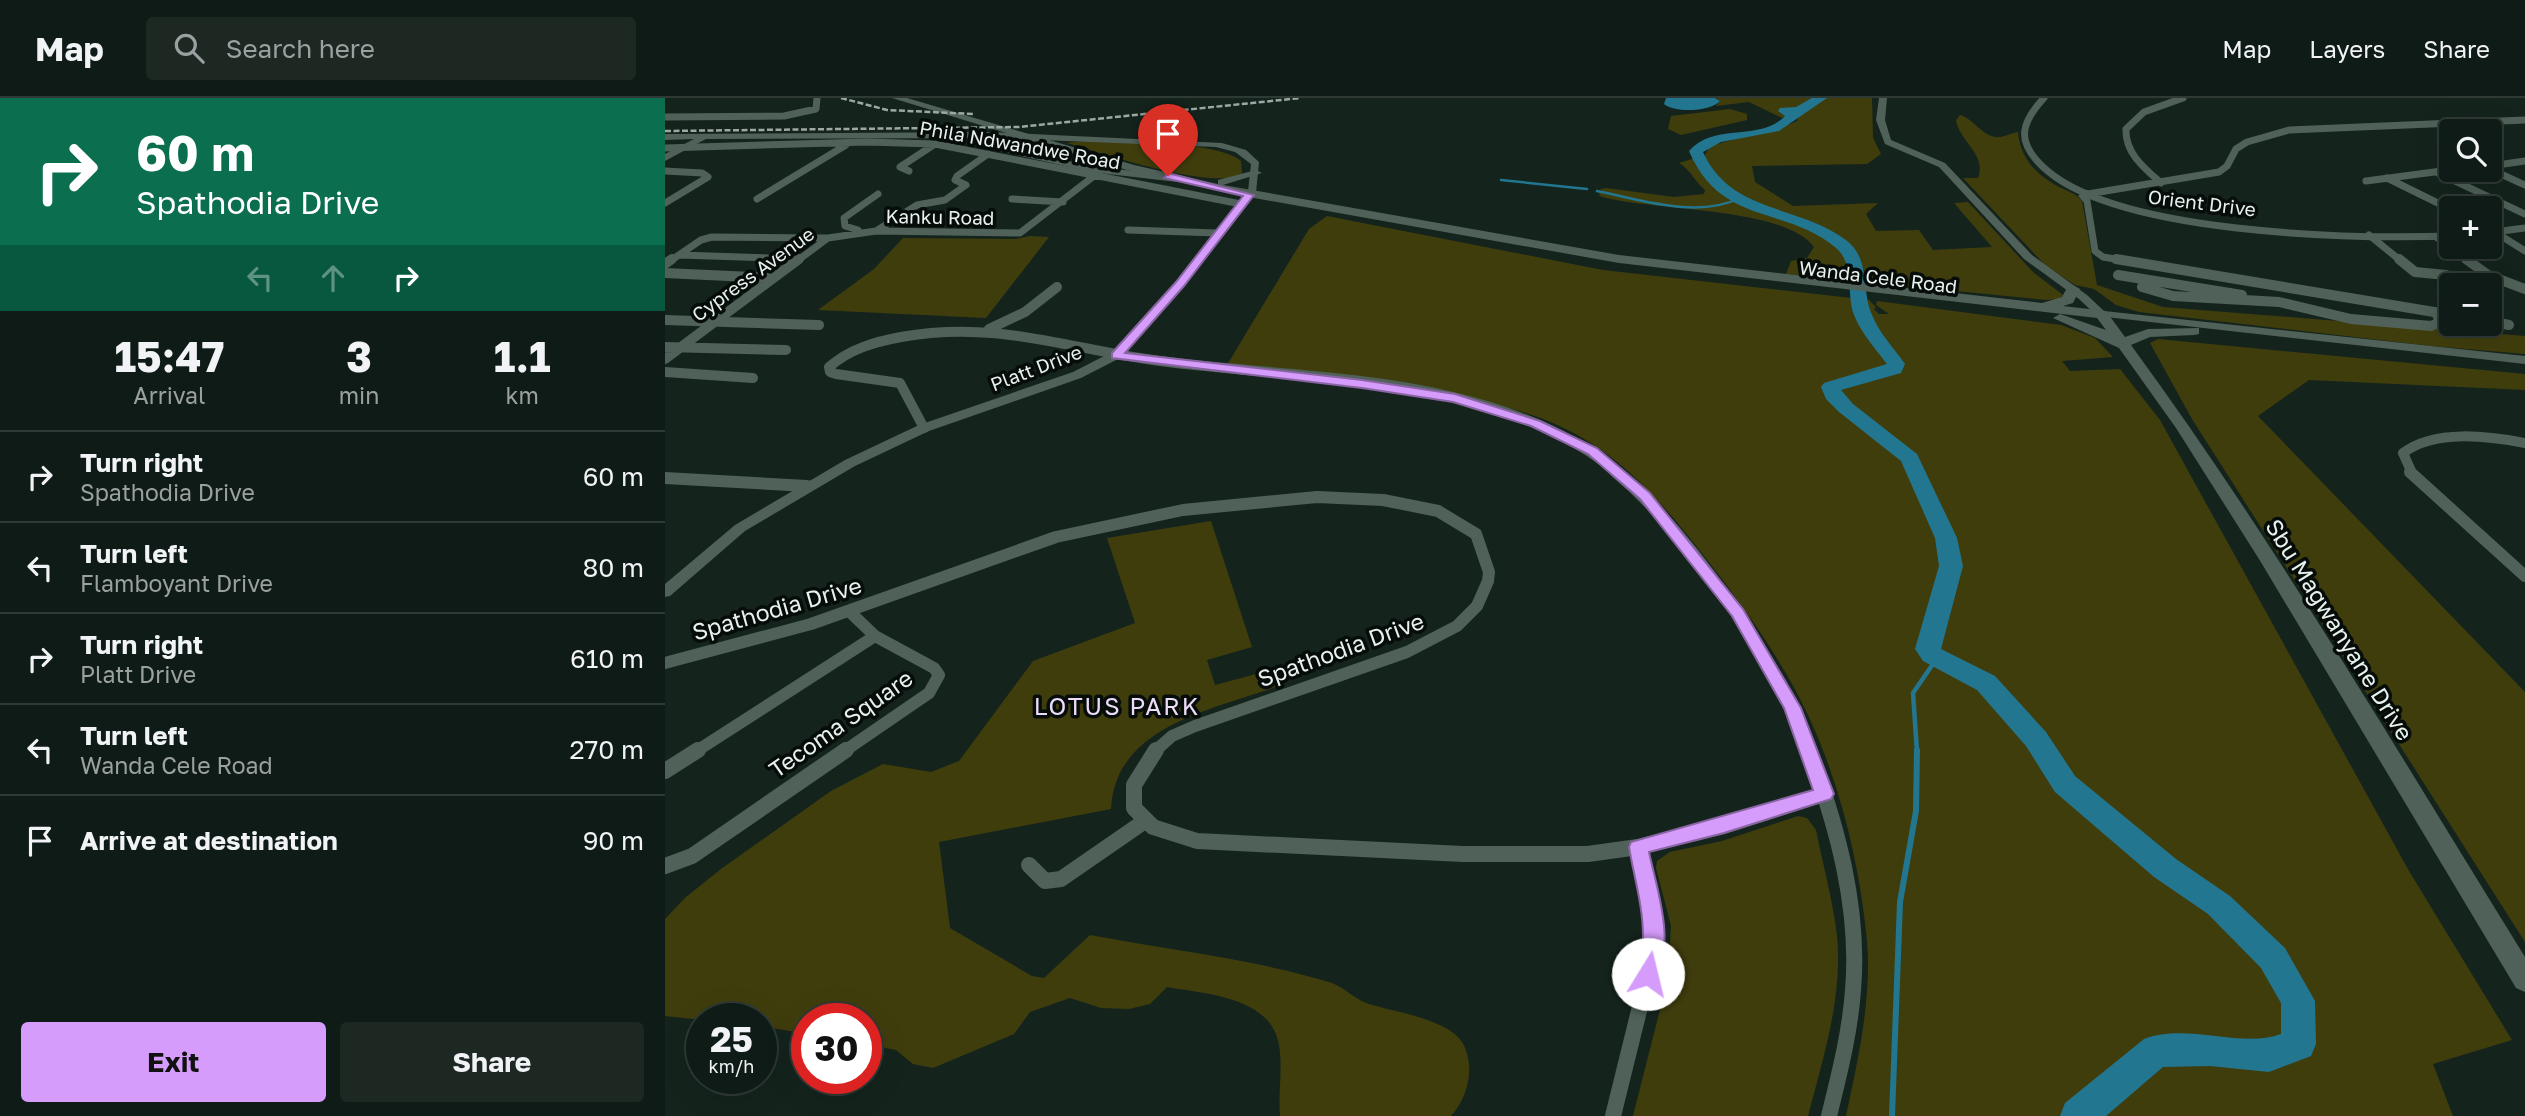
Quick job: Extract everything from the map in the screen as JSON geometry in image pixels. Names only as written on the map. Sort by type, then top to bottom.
[{"type":"main road","name":"Wanda Cele Road","points":[[897,98],[1049,144],[1233,190],[1248,197],[1544,253],[2050,316],[2105,318]]},
{"type":"main road","points":[[1203,183],[1230,181],[1256,173]]},
{"type":"main road","name":"Wanda Cele Road","points":[[1876,293],[2036,307],[2105,318]]},
{"type":"main road","points":[[2036,307],[2063,303],[2078,293]]},
{"type":"main road","points":[[2050,316],[2093,329],[2125,345],[2148,333],[2194,331]]},
{"type":"main road","name":"Sbu Magwanyane Drive","points":[[2105,318],[2183,427],[2268,559],[2525,980]]},
{"type":"street","points":[[665,117],[784,116],[816,108],[817,98]]},
{"type":"street","points":[[1883,98],[1880,107],[1884,137],[1888,142],[1941,165],[2028,257],[2078,293],[2105,318]]},
{"type":"street","name":"Orient Drive","points":[[2044,98],[2024,127],[2025,147],[2045,175],[2082,195],[2136,212],[2182,220],[2439,237]]},
{"type":"street","points":[[2161,183],[2129,153],[2123,138],[2127,125],[2142,112],[2183,98]]},
{"type":"street","points":[[2082,195],[2219,172],[2227,166],[2236,149],[2246,142],[2289,130],[2525,120]]},
{"type":"street","points":[[665,158],[706,136]]},
{"type":"street","points":[[898,136],[1035,136],[1216,144],[1235,148],[1249,156],[1256,164],[1256,173],[1248,197]]},
{"type":"street","name":"Phila Ndwandwe Road","points":[[665,137],[898,136],[1091,169],[1186,180]]},
{"type":"street","name":"Phila Ndwandwe Road","points":[[988,150],[1035,136]]},
{"type":"street","points":[[757,199],[849,143]]},
{"type":"street","name":"Phila Ndwandwe Road","points":[[665,148],[849,143],[935,144],[988,150],[1094,176],[1248,197]]},
{"type":"street","points":[[909,171],[900,167],[935,144]]},
{"type":"street","name":"Cypress Avenue","points":[[665,359],[828,238],[876,231],[917,205],[950,197],[966,186],[955,180],[957,176],[988,150]]},
{"type":"street","points":[[2502,165],[2525,161]]},
{"type":"street","points":[[665,171],[702,173],[708,177],[665,203]]},
{"type":"street","points":[[2436,172],[2525,214]]},
{"type":"street","points":[[2366,181],[2439,172]]},
{"type":"street","points":[[2502,173],[2525,185]]},
{"type":"street","points":[[1004,205],[1013,198],[1063,202],[1094,176]]},
{"type":"street","points":[[2387,178],[2439,204]]},
{"type":"street","name":"Kanku Road","points":[[877,194],[844,218],[843,223],[849,229],[991,235],[1020,233],[1030,229],[1063,202]]},
{"type":"street","points":[[2082,195],[2087,201],[2095,251],[2103,257],[2439,313]]},
{"type":"street","name":"Platt Drive","points":[[665,592],[722,541],[807,486],[879,447],[924,428],[1077,375],[1116,355],[1180,284],[1217,233],[1248,197]]},
{"type":"street","points":[[2502,230],[2525,228]]},
{"type":"street","points":[[1128,230],[1217,233]]},
{"type":"street","points":[[2366,234],[2406,272]]},
{"type":"street","points":[[2366,234],[2415,272],[2439,274]]},
{"type":"street","points":[[665,264],[701,240],[728,235],[828,238]]},
{"type":"street","points":[[2436,237],[2488,275],[2525,289]]},
{"type":"street","points":[[2502,237],[2525,251]]},
{"type":"street","points":[[679,255],[799,259]]},
{"type":"street","points":[[665,273],[772,278]]},
{"type":"street","points":[[2118,275],[2218,289],[2254,301]]},
{"type":"street","points":[[2142,287],[2173,296],[2309,307],[2351,319],[2431,326],[2440,322],[2436,312]]},
{"type":"street","points":[[986,330],[1025,312],[1057,288]]},
{"type":"street","points":[[2078,293],[2117,311],[2156,320]]},
{"type":"street","name":"Wanda Cele Road","points":[[2105,318],[2156,320],[2525,362]]},
{"type":"street","name":"Wanda Cele Road","points":[[2105,318],[2194,331],[2525,362]]},
{"type":"street","points":[[665,320],[819,325]]},
{"type":"street","points":[[2502,323],[2509,324]]},
{"type":"street","points":[[924,428],[900,383],[881,378],[836,374],[830,372],[829,367],[842,354],[882,340],[986,330],[1041,338],[1116,355],[1349,382],[1455,398],[1536,423],[1593,451],[1645,496],[1738,613],[1792,708],[1824,794],[1840,855],[1855,951],[1849,1017],[1829,1116]]},
{"type":"street","points":[[665,347],[786,350]]},
{"type":"street","points":[[665,372],[753,378]]},
{"type":"street","points":[[2525,443],[2488,438],[2433,441],[2410,447],[2403,453],[2402,460],[2408,470],[2525,576]]},
{"type":"street","points":[[665,478],[807,486]]},
{"type":"street","name":"Spathodia Drive","points":[[665,663],[850,612],[983,561],[1063,535],[1184,509],[1315,498],[1380,498],[1425,505],[1460,522],[1475,535],[1486,551],[1490,567],[1488,584],[1481,601],[1467,619],[1420,646],[1172,736],[1154,749],[1142,764],[1136,782],[1133,802],[1145,821]]},
{"type":"street","points":[[665,771],[875,636],[850,612]]},
{"type":"street","name":"Tecoma Square","points":[[665,866],[692,856],[929,693],[938,681],[939,675],[934,668],[875,636]]},
{"type":"street","points":[[1029,864],[1045,881],[1061,879],[1145,821],[1174,835],[1197,841],[1463,854],[1588,854],[1638,847],[1724,826],[1824,794]]},
{"type":"street","points":[[1613,1116],[1654,950],[1653,919],[1638,847]]},
{"type":"shaded area","points":[[1716,98],[1872,98],[1873,138],[1881,154],[1867,164],[1752,166],[1755,182],[1793,206],[1878,203],[1866,214],[1876,231],[1919,230],[1933,250],[1992,247],[1954,203],[1968,202],[2033,272],[2063,295],[2060,299],[2046,300],[1786,274],[1791,261],[1807,258],[1814,247],[1798,234],[1775,224],[1746,217],[1599,196],[1601,189],[1606,188],[1674,197],[1704,194],[1705,190],[1679,163],[1705,155],[1709,147],[1797,121],[1798,115],[1788,109],[1780,110],[1788,115],[1782,118],[1749,102],[1716,106],[1720,101]]},
{"type":"shaded area","points":[[1730,109],[1747,114],[1747,120],[1681,135],[1668,129],[1671,116]]},
{"type":"shaded area","points":[[1960,115],[1995,137],[2018,132],[2025,157],[2030,164],[2049,181],[2082,201],[2097,285],[2163,307],[2439,329],[2439,336],[2525,336],[2525,354],[2431,346],[2139,312],[2116,305],[2094,289],[2075,285],[2046,266],[1963,178],[1978,178],[1980,169],[1976,155],[1958,128],[1956,120]]},
{"type":"shaded area","points":[[1104,140],[1157,142],[1209,149],[1229,154],[1241,161],[1242,174],[1228,178],[1207,178],[1183,174],[1067,143]]},
{"type":"shaded area","points":[[1327,216],[1603,270],[1869,300],[1879,314],[1889,314],[1876,305],[1877,301],[2061,325],[2095,338],[2113,357],[2062,361],[2070,371],[2120,369],[2160,420],[2409,871],[2512,1040],[2433,1064],[2453,1116],[1846,1116],[1868,985],[1864,912],[1854,854],[1830,768],[1808,715],[1785,672],[1731,591],[1669,513],[1617,462],[1576,434],[1533,415],[1473,400],[1227,365],[1309,229]]},
{"type":"shaded area","points":[[1030,236],[1049,237],[986,318],[818,310],[874,269],[903,238],[1016,239]]},
{"type":"shaded area","points":[[2158,339],[2525,374],[2525,390],[2309,380],[2258,416],[2525,692],[2525,942],[2192,419],[2150,343]]},
{"type":"shaded area","points":[[1211,521],[1252,647],[1207,660],[1215,685],[1271,670],[1278,686],[1198,713],[1148,739],[1130,758],[1117,781],[1111,809],[939,842],[950,928],[1032,976],[1044,978],[1090,935],[1242,961],[1332,983],[1364,1002],[1419,1017],[1455,1034],[1466,1051],[1469,1071],[1466,1091],[1451,1116],[1280,1116],[1279,1045],[1273,1029],[1263,1016],[1234,1000],[1167,987],[1150,1004],[1129,1009],[1101,1008],[1070,998],[1030,1012],[1014,1034],[933,1068],[913,1064],[896,1050],[882,1047],[882,1003],[791,1003],[791,1031],[777,1029],[777,1003],[686,1003],[686,1018],[665,1016],[665,919],[686,897],[831,791],[883,764],[931,772],[959,761],[1033,661],[1135,623],[1107,538]]},
{"type":"shaded area","points":[[1798,816],[1807,818],[1816,830],[1833,910],[1838,959],[1830,1027],[1808,1116],[1633,1116],[1668,978],[1671,926],[1656,868],[1657,861],[1670,852],[1722,841]]},
{"type":"water","points":[[1666,98],[1715,98],[1720,101],[1701,109],[1684,110],[1664,104]]},
{"type":"waterway","points":[[1821,98],[1798,111],[1784,111],[1793,115],[1774,128],[1717,139],[1705,143],[1696,151],[1705,172],[1719,187],[1758,208],[1823,233],[1848,250],[1852,258],[1863,316],[1896,364],[1894,369],[1831,387],[1833,395],[1846,408],[1910,458],[1946,538],[1951,566],[1928,649],[1932,655],[1986,683],[2036,739],[2065,784],[2165,868],[2219,905],[2273,958],[2298,1001],[2299,1044],[2269,1055],[2210,1050],[2156,1051],[2078,1116]]},
{"type":"waterway","points":[[1501,180],[1587,189]]},
{"type":"waterway","points":[[1597,191],[1651,203],[1688,207],[1706,207],[1740,198]]},
{"type":"waterway","points":[[1917,752],[1913,693],[1935,661],[1932,655]]},
{"type":"waterway","points":[[1892,1116],[1900,902],[1916,811],[1917,752]]},
{"type":"railway","points":[[841,98],[887,110],[974,114]]},
{"type":"railway","points":[[665,131],[1019,127],[1300,98]]},
{"type":"district","name":"LOTUS PARK","points":[[1117,707]]},
{"type":"route","points":[[1168,176],[1249,195],[1180,284],[1116,355],[1362,384],[1455,398],[1536,423],[1593,451],[1645,496],[1738,613],[1792,708],[1814,758],[1824,794],[1724,826],[1638,847],[1653,919],[1654,950],[1648,974]]}]
